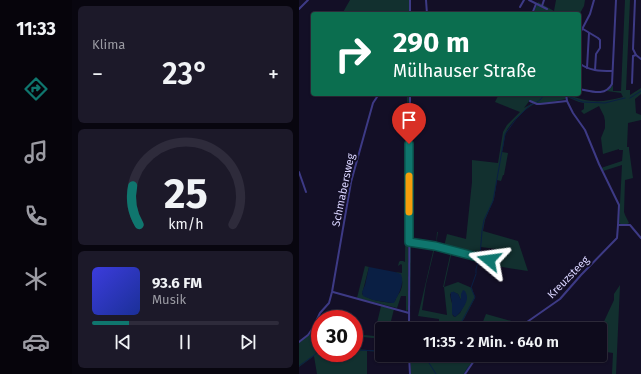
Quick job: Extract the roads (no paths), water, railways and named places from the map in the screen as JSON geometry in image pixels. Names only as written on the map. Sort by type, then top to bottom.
[{"type":"street","points":[[299,9],[308,0]]},
{"type":"street","points":[[410,0],[410,12]]},
{"type":"street","points":[[426,0],[427,12]]},
{"type":"street","points":[[520,7],[524,0]]},
{"type":"street","points":[[529,0],[547,9]]},
{"type":"street","points":[[542,6],[544,0]]},
{"type":"street","points":[[581,32],[595,0]]},
{"type":"street","points":[[581,89],[604,92],[612,84],[616,0]]},
{"type":"street","points":[[635,0],[633,50],[641,59]]},
{"type":"street","points":[[533,12],[536,4]]},
{"type":"street","points":[[583,29],[600,40],[600,48],[596,54],[595,70]]},
{"type":"street","points":[[587,68],[589,32]]},
{"type":"street","points":[[632,83],[633,56],[636,55]]},
{"type":"street","points":[[581,64],[595,70],[612,71]]},
{"type":"street","name":"Schmabersweg","points":[[299,342],[308,335],[320,313],[329,303],[351,182],[373,103],[378,96]]},
{"type":"street","points":[[409,322],[410,96]]},
{"type":"street","name":"Kreuzsteeg","points":[[527,322],[560,299],[617,238],[619,205],[599,164],[585,130],[573,113],[566,96]]},
{"type":"street","points":[[530,101],[540,104],[567,100]]},
{"type":"street","points":[[299,172],[306,192]]},
{"type":"street","points":[[618,225],[630,225],[641,238]]},
{"type":"street","points":[[409,242],[435,246],[489,260]]},
{"type":"street","points":[[332,292],[409,313]]},
{"type":"street","points":[[409,362],[410,374]]},
{"type":"street","points":[[465,374],[473,362]]},
{"type":"water","points":[[369,267],[401,274],[402,285],[394,303],[373,300],[363,296],[362,292]]},
{"type":"water","points":[[463,290],[467,295],[467,299],[461,311],[455,317],[452,314],[451,292],[454,291],[458,294],[461,300]]},
{"type":"waterway","points":[[630,98],[641,91]]},
{"type":"waterway","points":[[535,103],[543,96]]},
{"type":"waterway","points":[[567,96],[583,102],[605,103],[625,98]]},
{"type":"waterway","points":[[480,256],[484,220],[493,201],[505,134],[516,119],[530,105],[533,104]]},
{"type":"waterway","points":[[476,273],[479,259]]},
{"type":"waterway","points":[[461,322],[475,297],[471,288],[476,274]]},
{"type":"waterway","points":[[363,350],[375,351]]},
{"type":"waterway","points":[[299,366],[311,357]]},
{"type":"waterway","points":[[428,362],[436,374]]},
{"type":"waterway","points":[[464,374],[468,367]]}]
